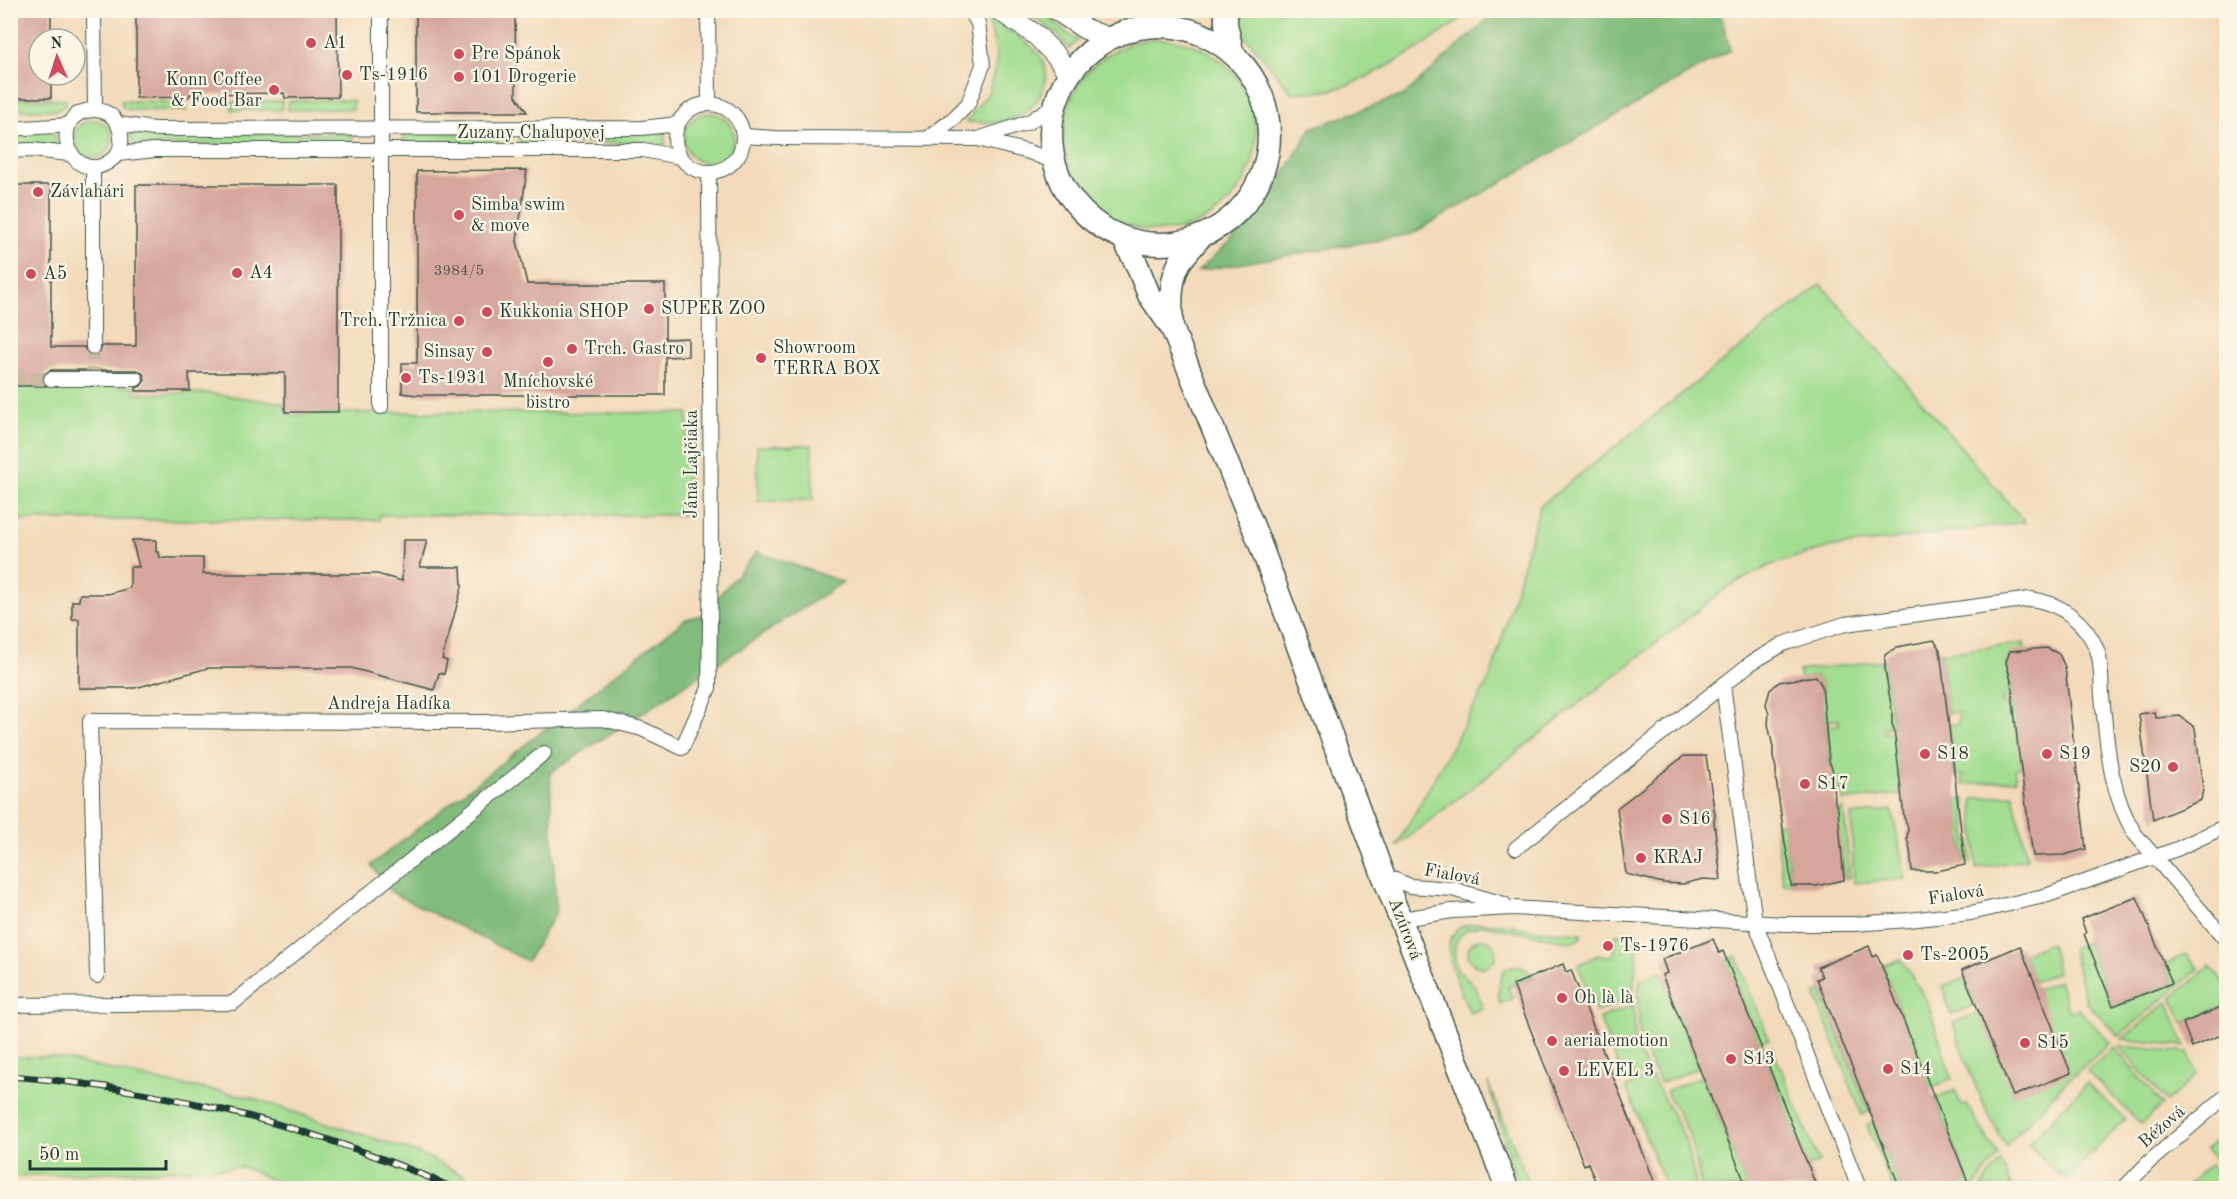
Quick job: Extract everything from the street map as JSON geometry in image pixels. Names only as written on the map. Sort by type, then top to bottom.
[{"type":"main road","points":[[999,10],[1036,35],[1070,74]]},
{"type":"main road","points":[[1056,10],[1085,29],[1109,38]]},
{"type":"main road","points":[[1226,10],[1226,24],[1232,51]]},
{"type":"main road","points":[[1158,18],[1213,38],[1232,51],[1246,66],[1262,92],[1270,120],[1269,150],[1260,182],[1248,201],[1224,224],[1201,236],[1162,243],[1123,238],[1102,228],[1080,210],[1063,187],[1052,161],[1051,132],[1054,105],[1070,74],[1088,54],[1109,38],[1158,18]]},
{"type":"main road","points":[[1172,328],[1171,308],[1176,273],[1179,264],[1201,236]]},
{"type":"main road","points":[[1123,238],[1149,296],[1172,328]]},
{"type":"main road","name":"Azúrová","points":[[1172,328],[1259,541],[1383,874],[1508,1188]]},
{"type":"street","points":[[93,346],[93,167],[84,165],[70,154],[66,145],[66,135],[69,125],[80,114],[95,110],[94,10]]},
{"type":"street","points":[[381,10],[381,407]]},
{"type":"street","points":[[708,10],[709,104]]},
{"type":"street","points":[[928,138],[952,120],[968,104],[983,65],[978,23],[969,10]]},
{"type":"street","points":[[680,157],[675,146],[678,124],[690,109],[709,104],[719,105],[736,117],[744,136],[738,158],[730,166],[709,173]]},
{"type":"street","points":[[978,139],[1029,122],[1054,105]]},
{"type":"street","name":"Zuzany Chalupovej","points":[[95,110],[108,114],[118,124],[154,129],[635,128],[678,124]]},
{"type":"street","points":[[117,154],[122,139],[118,124]]},
{"type":"street","points":[[10,129],[69,125]]},
{"type":"street","points":[[744,136],[978,139],[1029,152],[1052,161]]},
{"type":"street","points":[[10,151],[31,150],[70,154]]},
{"type":"street","name":"Zuzany Chalupovej","points":[[93,167],[111,161],[117,154],[155,150],[643,150],[680,157],[697,171],[709,173]]},
{"type":"street","name":"Jána Lajčiaka","points":[[682,748],[709,688],[711,557],[709,173]]},
{"type":"street","points":[[51,379],[93,376],[136,379]]},
{"type":"street","points":[[1516,848],[1751,663],[1783,644],[1845,624],[2031,599],[2046,601],[2076,618],[2098,651],[2112,772],[2124,818],[2135,834],[2226,940]]},
{"type":"street","points":[[1723,685],[1755,922],[1859,1188]]},
{"type":"street","name":"Andreja Hadíka","points":[[97,975],[90,721],[483,722],[603,719],[642,729],[682,748]]},
{"type":"street","points":[[10,1005],[233,1003],[544,753]]},
{"type":"street","name":"Fialová","points":[[1402,919],[1452,912],[1514,908],[1755,922],[1854,924],[1971,913],[2048,896],[2155,857],[2226,826]]},
{"type":"street","name":"Fialová","points":[[1383,874],[1410,886],[1452,889],[1514,908]]},
{"type":"street","name":"Béžová","points":[[2124,1188],[2148,1163],[2226,1096]]},
{"type":"green space","points":[[1239,10],[1471,11],[1440,34],[1381,70],[1342,87],[1317,92],[1292,93],[1241,31]]},
{"type":"green space","points":[[1026,11],[1048,17],[1078,40],[1069,49],[1058,35]]},
{"type":"green space","points":[[1497,11],[1720,11],[1730,50],[1412,234],[1198,271],[1262,212],[1311,128],[1404,95]]},
{"type":"green space","points":[[988,16],[1037,52],[1046,70],[1046,79],[1033,105],[1017,117],[998,122],[966,122],[989,92],[997,58]]},
{"type":"green space","points":[[1169,39],[1197,46],[1214,55],[1228,67],[1240,81],[1249,98],[1255,116],[1255,154],[1249,172],[1240,189],[1228,203],[1214,215],[1197,224],[1179,230],[1151,231],[1123,224],[1106,215],[1080,189],[1065,154],[1064,126],[1071,98],[1080,81],[1106,55],[1141,40]]},
{"type":"green space","points":[[11,99],[66,99],[66,104],[58,110],[11,110]]},
{"type":"green space","points":[[353,100],[353,109],[288,110],[288,101]]},
{"type":"green space","points":[[121,101],[186,102],[186,111],[131,110],[123,108]]},
{"type":"green space","points":[[282,101],[282,110],[232,110],[231,102]]},
{"type":"green space","points":[[709,113],[723,117],[730,124],[734,138],[730,152],[723,159],[709,163],[695,159],[688,152],[684,138],[688,124],[695,117]]},
{"type":"green space","points":[[93,120],[100,121],[106,126],[111,132],[111,146],[106,152],[100,157],[93,158],[86,157],[80,152],[75,146],[74,139],[75,132],[80,126],[86,121]]},
{"type":"green space","points":[[665,131],[665,146],[648,143],[519,143],[519,133]]},
{"type":"green space","points":[[131,132],[352,134],[352,144],[132,145]]},
{"type":"green space","points":[[10,133],[55,133],[55,146],[11,144]]},
{"type":"green space","points":[[404,133],[498,133],[498,144],[413,144],[404,141]]},
{"type":"green space","points":[[1821,284],[2025,522],[1826,548],[1771,565],[1729,586],[1396,847],[1491,676],[1540,506]]},
{"type":"green space","points":[[11,386],[134,386],[134,394],[207,393],[283,403],[289,415],[390,412],[688,413],[688,515],[380,515],[379,520],[11,520]]},
{"type":"green space","points":[[812,445],[813,500],[758,501],[757,446]]},
{"type":"green space","points":[[757,552],[843,582],[550,773],[556,912],[527,961],[391,892],[371,865],[686,619],[702,615]]},
{"type":"green space","points":[[2024,643],[2025,650],[2006,662],[2011,681],[2012,698],[2001,700],[2003,704],[2013,703],[2022,767],[2015,769],[2017,779],[1963,785],[1962,775],[1955,776],[1949,725],[1959,723],[1958,712],[1948,713],[1941,653]]},
{"type":"green space","points":[[1885,660],[1893,727],[1883,728],[1884,733],[1894,732],[1902,794],[1843,801],[1843,792],[1834,793],[1826,726],[1839,725],[1839,720],[1826,721],[1822,706],[1822,686],[1816,676],[1800,680],[1799,671]]},
{"type":"green space","points":[[2013,794],[2027,859],[1976,869],[1973,799]]},
{"type":"green space","points":[[1965,799],[1967,840],[1970,841],[1971,862],[1965,863],[1957,800]]},
{"type":"green space","points":[[1844,809],[1850,878],[1844,878],[1838,827],[1838,810]]},
{"type":"green space","points":[[1892,810],[1906,879],[1854,883],[1851,815]]},
{"type":"green space","points":[[1783,823],[1791,884],[1783,883],[1775,824]]},
{"type":"green space","points":[[1478,923],[1582,933],[1580,939],[1572,942],[1483,925],[1466,930],[1455,945],[1455,963],[1458,970],[1475,986],[1483,1008],[1470,1013],[1454,973],[1449,946],[1453,935],[1462,927]]},
{"type":"green space","points":[[1616,934],[1639,935],[1633,997],[1596,1012],[1578,965],[1598,955],[1614,956]]},
{"type":"green space","points":[[1482,939],[1492,943],[1496,953],[1492,963],[1482,967],[1472,963],[1468,953],[1472,943]]},
{"type":"green space","points":[[2087,942],[2113,1006],[2172,983],[2165,964],[2186,954],[2199,969],[2119,1036],[2086,1002],[2072,948]]},
{"type":"green space","points":[[2051,943],[2057,972],[2034,982],[2023,954]]},
{"type":"green space","points":[[1736,956],[1769,1039],[1759,1042],[1726,960]]},
{"type":"green space","points":[[1901,959],[1927,1001],[1952,1079],[1930,1088],[1882,966]]},
{"type":"green space","points":[[1511,966],[1522,967],[1534,976],[1508,987],[1513,998],[1500,1004],[1500,982],[1505,969]]},
{"type":"green space","points":[[2210,966],[2226,985],[2226,1005],[2183,1023],[2172,998]]},
{"type":"green space","points":[[1661,971],[1699,1067],[1661,1083],[1640,1044],[1638,997],[1640,980]]},
{"type":"green space","points":[[1965,978],[1976,1004],[1951,1015],[1943,986]]},
{"type":"green space","points":[[2059,981],[2069,1012],[2079,1009],[2110,1043],[2064,1084],[2006,1146],[1976,1086],[1953,1023]]},
{"type":"green space","points":[[1821,991],[1869,1112],[1862,1115],[1815,994]]},
{"type":"green space","points":[[2168,1002],[2185,1046],[2122,1039]]},
{"type":"green space","points":[[1634,1005],[1635,1046],[1648,1071],[1624,1080],[1599,1018]]},
{"type":"green space","points":[[2119,1046],[2188,1052],[2197,1075],[2166,1102]]},
{"type":"green space","points":[[1772,1047],[1819,1162],[1808,1167],[1763,1051]]},
{"type":"green space","points":[[2114,1047],[2162,1105],[2141,1124],[2087,1071]]},
{"type":"green space","points":[[11,1057],[53,1057],[165,1082],[246,1096],[418,1153],[490,1188],[290,1188],[243,1167],[11,1176]]},
{"type":"green space","points":[[1702,1076],[1747,1188],[1702,1188],[1689,1134],[1666,1091]]},
{"type":"green space","points":[[1652,1077],[1684,1136],[1697,1188],[1666,1188],[1626,1087]]},
{"type":"green space","points":[[1488,1083],[1531,1188],[1519,1188]]},
{"type":"green space","points":[[2087,1083],[2125,1119],[2065,1180],[2028,1144]]},
{"type":"green space","points":[[1955,1090],[1961,1105],[1966,1104],[1998,1155],[1973,1188],[1951,1188],[1968,1181],[1935,1098]]},
{"type":"green space","points":[[1873,1122],[1900,1188],[1892,1188],[1867,1125]]},
{"type":"green space","points":[[2226,1132],[2226,1174],[2206,1149]]},
{"type":"green space","points":[[2001,1161],[2012,1188],[1980,1188]]},
{"type":"green space","points":[[2210,1165],[2226,1182],[2226,1188],[2184,1188]]},
{"type":"building","points":[[10,10],[51,10],[51,27],[27,27],[27,87],[51,87],[51,98],[10,98]]},
{"type":"building","points":[[136,10],[337,10],[338,97],[285,98],[284,93],[190,94],[189,97],[136,98]]},
{"type":"building","points":[[416,10],[515,10],[516,96],[527,112],[416,112]]},
{"type":"building","points":[[527,170],[517,241],[527,284],[665,284],[665,339],[688,338],[688,356],[665,357],[665,395],[417,395],[402,393],[402,363],[417,363],[417,171]]},
{"type":"building","name":"A4","points":[[10,185],[51,185],[51,347],[84,347],[88,354],[94,356],[100,352],[102,346],[136,346],[136,185],[338,185],[338,412],[285,412],[285,373],[189,373],[190,391],[136,391],[136,388],[141,386],[145,380],[143,374],[137,370],[51,370],[43,375],[42,380],[46,386],[10,386]]},
{"type":"building","points":[[132,540],[156,540],[156,552],[159,552],[160,558],[203,558],[203,574],[377,574],[402,581],[403,540],[427,540],[420,567],[461,567],[462,587],[442,659],[447,661],[444,674],[439,673],[434,690],[351,668],[208,668],[135,688],[79,688],[79,619],[72,619],[72,601],[79,601],[80,594],[108,594],[130,588],[130,567],[139,567]]},
{"type":"building","name":"S18","points":[[1934,640],[1940,650],[1965,865],[1937,871],[1912,871],[1885,670],[1885,655],[1897,647]]},
{"type":"building","name":"S19","points":[[2047,648],[2059,654],[2065,667],[2086,849],[2064,855],[2033,856],[2011,681],[2006,662],[2010,651]]},
{"type":"building","name":"S17","points":[[1816,676],[1822,686],[1829,761],[1833,771],[1835,802],[1838,810],[1844,880],[1816,886],[1791,886],[1766,704],[1770,690],[1779,682]]},
{"type":"building","name":"S20","points":[[2155,712],[2156,718],[2180,716],[2195,728],[2203,789],[2201,800],[2153,820],[2139,714]]},
{"type":"building","name":"S16","points":[[1684,756],[1706,756],[1715,815],[1721,880],[1703,879],[1683,884],[1663,883],[1626,874],[1617,808]]},
{"type":"building","name":"S15","points":[[2137,897],[2172,983],[2113,1006],[2084,934],[2086,933],[2081,919]]},
{"type":"building","name":"S13","points":[[1713,939],[1719,953],[1723,951],[1817,1188],[1747,1188],[1662,975],[1667,973],[1662,959]]},
{"type":"building","name":"S14","points":[[1869,946],[1873,957],[1877,955],[1881,964],[1968,1182],[1951,1188],[1900,1188],[1817,979],[1822,977],[1818,967]]},
{"type":"building","name":"S15","points":[[2020,946],[2071,1073],[2013,1096],[1962,970]]},
{"type":"building","points":[[1563,964],[1566,972],[1571,970],[1657,1188],[1598,1188],[1588,1163],[1584,1165],[1513,985]]},
{"type":"building","points":[[2226,1005],[2226,1033],[2192,1047],[2183,1023]]},
{"type":"tunnel","points":[[93,347],[93,373]]},
{"type":"tunnel","points":[[10,378],[51,379]]},
{"type":"railway","points":[[10,1076],[124,1090],[236,1113],[347,1146],[453,1188]]},
{"type":"place","name":"A1","points":[[311,43]]},
{"type":"place","name":"Pre Spánok","points":[[459,54]]},
{"type":"place","name":"Ts-1916","points":[[347,75]]},
{"type":"place","name":"101 Drogerie","points":[[459,77]]},
{"type":"place","name":"Konn Coffee & Food Bar","points":[[274,90]]},
{"type":"place","name":"Závlahári","points":[[38,192]]},
{"type":"place","name":"Simba swim & move","points":[[459,215]]},
{"type":"place","name":"A4","points":[[237,273]]},
{"type":"place","name":"A5","points":[[31,274]]},
{"type":"place","name":"SUPER ZOO","points":[[649,309]]},
{"type":"place","name":"Kukkonia SHOP","points":[[487,312]]},
{"type":"place","name":"Trch. Tržnica","points":[[459,321]]},
{"type":"place","name":"Trch. Gastro","points":[[572,349]]},
{"type":"place","name":"Sinsay","points":[[487,352]]},
{"type":"place","name":"Showroom TERRA BOX","points":[[761,358]]},
{"type":"place","name":"Mníchovské bistro","points":[[548,362]]},
{"type":"place","name":"Ts-1931","points":[[406,378]]},
{"type":"place","name":"S18","points":[[1925,754]]},
{"type":"place","name":"S19","points":[[2047,754]]},
{"type":"place","name":"S20","points":[[2173,767]]},
{"type":"place","name":"S17","points":[[1805,784]]},
{"type":"place","name":"S16","points":[[1667,819]]},
{"type":"place","name":"KRAJ","points":[[1641,858]]},
{"type":"place","name":"Ts-1976","points":[[1608,946]]},
{"type":"place","name":"Ts-2005","points":[[1908,955]]},
{"type":"place","name":"Oh là là","points":[[1562,998]]},
{"type":"place","name":"aerialemotion","points":[[1552,1041]]},
{"type":"place","name":"S15","points":[[2025,1043]]},
{"type":"place","name":"S13","points":[[1731,1059]]},
{"type":"place","name":"S14","points":[[1888,1069]]},
{"type":"place","name":"LEVEL 3","points":[[1564,1071]]}]
